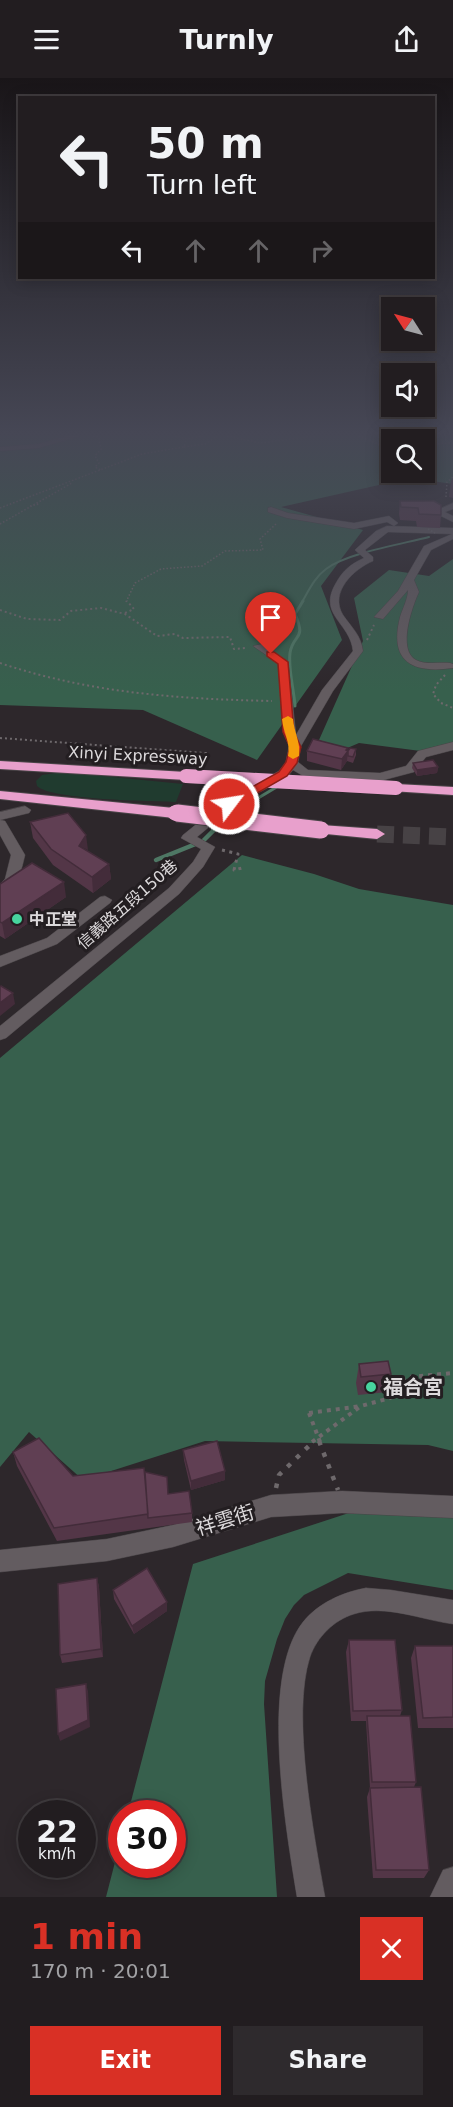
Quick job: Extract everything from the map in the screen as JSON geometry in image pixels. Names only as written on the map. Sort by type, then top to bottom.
[{"type":"highway","name":"Xinyi Expressway","points":[[0,765],[453,791]]},
{"type":"highway","points":[[6,796],[28,766]]},
{"type":"highway","points":[[6,796],[321,830],[378,834]]},
{"type":"street","points":[[318,521],[354,526],[379,521]]},
{"type":"street","points":[[391,521],[402,528]]},
{"type":"street","points":[[208,847],[188,838],[237,799],[283,774],[292,763],[295,747],[318,710],[327,690],[359,648],[351,631],[334,610],[333,603],[337,588],[348,569],[365,554],[382,531],[402,528],[453,531]]},
{"type":"street","points":[[379,617],[410,580],[427,548],[453,536]]},
{"type":"street","points":[[410,580],[414,592],[405,615],[401,638],[404,654],[414,663],[450,666]]},
{"type":"street","points":[[258,646],[283,662],[289,732],[295,747]]},
{"type":"street","points":[[292,763],[305,773],[380,777],[410,769],[422,754],[453,746]]},
{"type":"street","points":[[0,816],[25,810]]},
{"type":"street","points":[[0,824],[18,855],[10,880],[0,891]]},
{"type":"street","name":"信義路五段150巷","points":[[0,1034],[174,891],[198,864],[208,847]]},
{"type":"street","points":[[0,962],[52,941],[105,900]]},
{"type":"street","name":"祥雲街","points":[[0,1561],[107,1550],[173,1536],[271,1506],[342,1502],[453,1507]]},
{"type":"street","points":[[311,1897],[292,1743],[292,1686],[301,1650],[311,1630],[322,1617],[337,1606],[356,1601],[393,1601],[453,1612]]},
{"type":"street","points":[[444,1897],[453,1880]]},
{"type":"path","points":[[125,614],[134,609],[126,602],[135,583],[161,569],[202,566],[225,551],[263,550],[260,539],[279,521]]},
{"type":"path","points":[[0,610],[27,619],[60,620],[71,611],[101,608],[125,614],[157,636],[175,634],[183,638],[230,637],[234,649],[258,646]]},
{"type":"path","points":[[359,648],[370,637],[379,617]]},
{"type":"path","points":[[0,663],[24,672],[128,695],[186,700],[286,702]]},
{"type":"path","points":[[450,666],[444,678],[436,685],[433,694],[441,703],[453,708]]},
{"type":"path","points":[[0,738],[206,753]]},
{"type":"path","points":[[208,847],[238,854],[234,870],[242,868]]},
{"type":"path","points":[[338,1490],[309,1413],[361,1406],[390,1398],[391,1383],[410,1377],[453,1373]]},
{"type":"path","points":[[275,1493],[279,1475],[308,1446],[361,1406]]},
{"type":"green space","points":[[0,521],[331,521],[363,530],[321,586],[342,640],[257,760],[143,710],[0,705]]},
{"type":"green space","points":[[453,559],[453,747],[436,753],[359,743],[345,749],[319,740],[363,641],[354,598],[389,570],[429,576]]},
{"type":"green space","points":[[62,772],[183,784],[176,802],[81,797],[46,791],[37,786],[36,781],[42,775]]},
{"type":"green space","points":[[242,855],[314,874],[359,889],[453,905],[453,1451],[428,1445],[205,1441],[83,1480],[29,1432],[0,1467],[0,1058]]},
{"type":"green space","points":[[358,1510],[453,1516],[453,1590],[348,1573],[304,1595],[285,1619],[265,1681],[264,1704],[277,1897],[106,1897],[111,1878],[186,1878],[186,1800],[131,1800],[193,1564]]},
{"type":"building","points":[[313,739],[348,748],[346,750],[348,751],[342,759],[307,751]]},
{"type":"building","points":[[350,748],[356,749],[353,757],[348,756]]},
{"type":"building","points":[[433,760],[438,767],[417,770],[413,763]]},
{"type":"building","points":[[68,813],[86,835],[79,846],[109,864],[92,877],[51,849],[30,822]]},
{"type":"building","points":[[32,863],[64,882],[2,923],[0,922],[0,884]]},
{"type":"building","points":[[0,987],[13,993],[0,1003]]},
{"type":"building","points":[[388,1361],[391,1374],[361,1377],[359,1364]]},
{"type":"building","points":[[39,1438],[73,1476],[144,1468],[148,1514],[54,1528],[13,1452]]},
{"type":"building","points":[[217,1441],[225,1471],[191,1481],[183,1450]]},
{"type":"building","points":[[145,1472],[167,1477],[168,1494],[189,1491],[192,1513],[148,1518]]},
{"type":"building","points":[[147,1568],[167,1602],[132,1626],[113,1590]]},
{"type":"building","points":[[97,1578],[101,1649],[60,1655],[58,1584]]},
{"type":"building","points":[[349,1640],[395,1640],[402,1710],[353,1711]]},
{"type":"building","points":[[415,1646],[453,1646],[453,1717],[423,1718]]},
{"type":"building","points":[[86,1684],[88,1720],[58,1734],[56,1689]]},
{"type":"building","points":[[367,1716],[410,1716],[416,1782],[372,1782]]},
{"type":"building","points":[[421,1787],[429,1870],[376,1870],[370,1788]]},
{"type":"waterway","points":[[302,602],[312,584],[335,563],[429,537]]},
{"type":"waterway","points":[[295,706],[290,653],[300,629],[295,614],[303,601]]},
{"type":"waterway","points":[[231,814],[280,785]]},
{"type":"waterway","points":[[156,860],[203,841],[220,824]]},
{"type":"tunnel","points":[[377,834],[453,837]]},
{"type":"slow traffic","points":[[288,719],[289,732],[295,747],[293,756]]},
{"type":"place","name":"中正堂","points":[[17,919]]},
{"type":"place","name":"福合宮","points":[[371,1387]]},
{"type":"route","points":[[229,804],[283,774],[292,763],[295,747],[289,732],[283,662],[271,654]]}]
